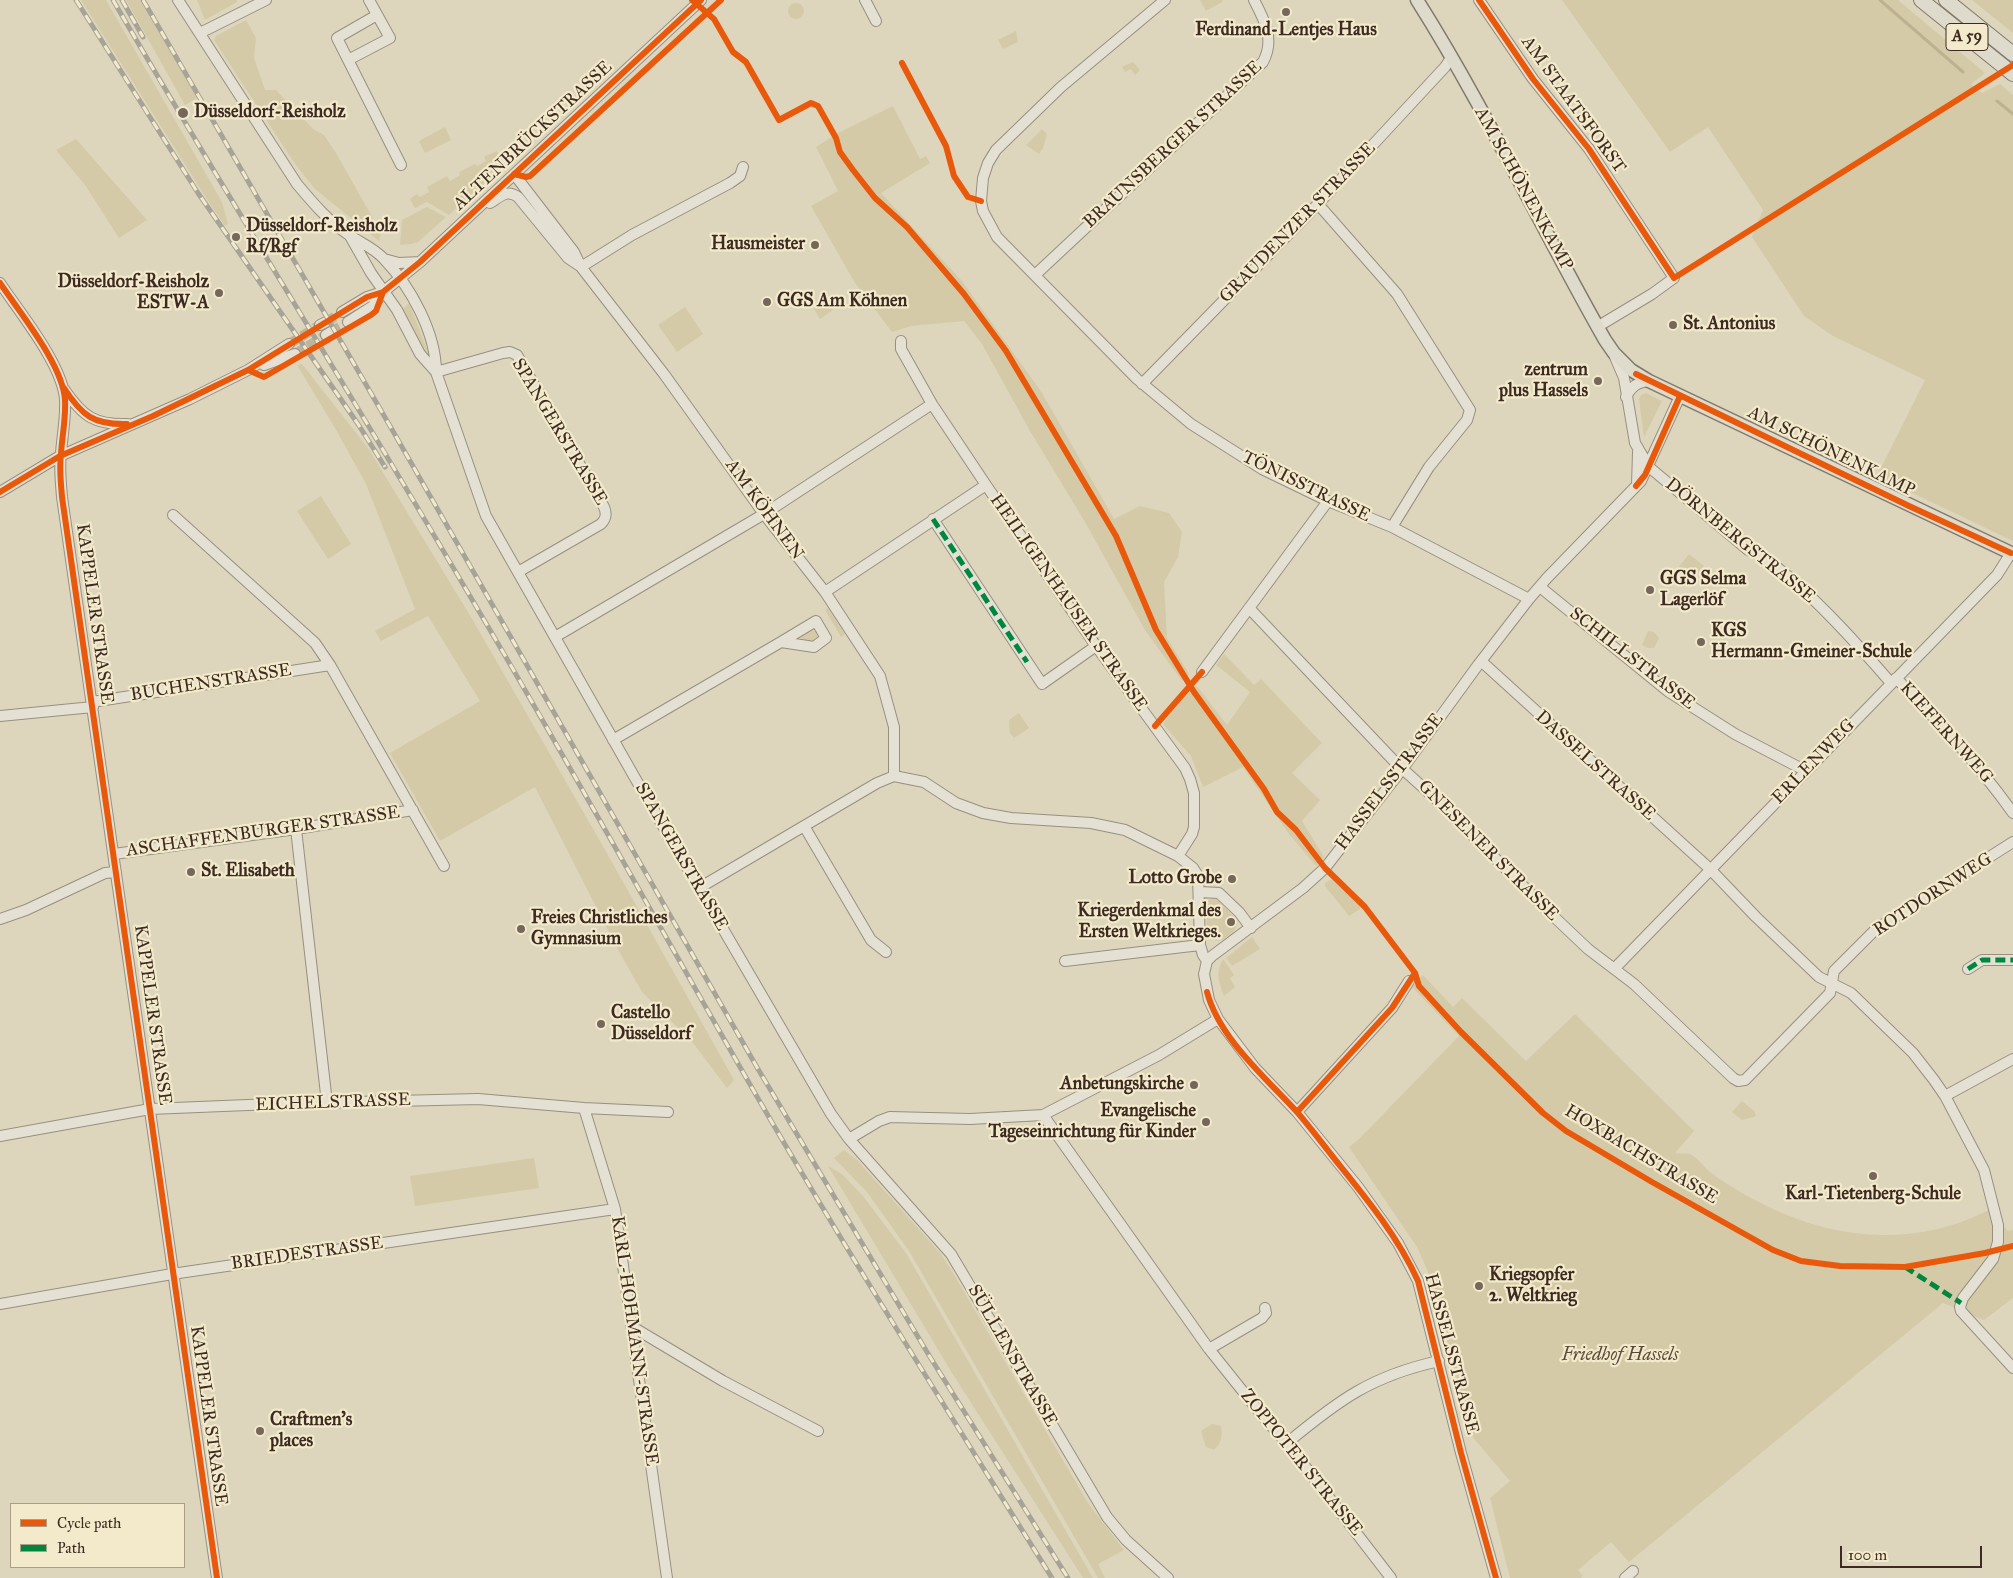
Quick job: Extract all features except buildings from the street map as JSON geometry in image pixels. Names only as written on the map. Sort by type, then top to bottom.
[{"type":"highway","name":"A 59","points":[[1921,0],[2013,74]]},
{"type":"highway","name":"A 59","points":[[1946,0],[2013,54]]},
{"type":"main road","name":"AM SCHÖNENKAMP","points":[[1417,0],[1451,58],[1597,327],[1614,353],[1631,370],[1680,396],[2012,554]]},
{"type":"street","points":[[178,0],[297,184],[311,200],[350,235]]},
{"type":"street","points":[[200,34],[266,0]]},
{"type":"street","points":[[348,60],[390,38],[369,0]]},
{"type":"street","name":"ALTENBRÜCKSTRASSE","points":[[383,292],[420,262],[701,0]]},
{"type":"street","points":[[865,0],[876,21]]},
{"type":"street","name":"TÖNISSTRASSE","points":[[1165,0],[1061,87],[996,150],[988,163],[983,178],[981,201],[983,211],[997,237],[1142,384],[1191,424],[1248,461],[1328,501],[1392,527],[1529,599]]},
{"type":"street","name":"BRAUNSBERGER STRASSE","points":[[1035,275],[1263,62],[1268,53],[1270,42],[1264,19],[1254,0]]},
{"type":"street","name":"AM STAATSFORST","points":[[1479,0],[1534,79],[1589,149],[1674,278],[1652,294],[1597,327]]},
{"type":"street","points":[[378,15],[336,38],[401,164]]},
{"type":"street","name":"GRAUDENZER STRASSE","points":[[1142,384],[1318,204],[1442,71],[1451,58]]},
{"type":"street","points":[[581,266],[632,234],[730,183],[740,176],[743,167]]},
{"type":"street","name":"AM KÖHNEN","points":[[514,174],[574,252],[581,266],[664,374],[764,514],[825,592],[880,676],[894,726],[894,776]]},
{"type":"street","name":"ALTENBRÜCKSTRASSE","points":[[479,206],[491,202],[504,193],[513,193],[518,197]]},
{"type":"street","name":"AM KÖHNEN","points":[[518,197],[568,258],[581,266]]},
{"type":"street","points":[[1318,204],[1397,294],[1470,410],[1467,420],[1429,466],[1392,527]]},
{"type":"street","name":"SPANGERSTRASSE","points":[[350,235],[362,241],[384,259],[412,295],[424,323],[434,353],[436,372],[486,516],[699,888],[831,1114],[849,1139]]},
{"type":"street","name":"SPANGERSTRASSE","points":[[350,235],[383,292],[397,310],[420,354],[436,372]]},
{"type":"street","points":[[384,259],[399,263],[420,262]]},
{"type":"street","points":[[0,283],[47,354],[63,386],[78,407],[97,422],[134,424]]},
{"type":"street","points":[[342,312],[367,297],[383,292]]},
{"type":"street","points":[[348,322],[373,306],[383,292]]},
{"type":"street","name":"HEILIGENHAUSER STRASSE","points":[[900,341],[901,349],[932,404],[1096,646],[1176,756],[1190,779],[1194,793],[1194,826],[1192,834],[1178,856]]},
{"type":"street","points":[[248,370],[289,344]]},
{"type":"street","name":"SPANGERSTRASSE","points":[[436,372],[503,353],[510,352],[517,355],[604,507],[606,515],[605,520],[601,524],[518,572]]},
{"type":"street","points":[[1614,353],[1615,360],[1622,373],[1638,449],[1639,464],[1636,486]]},
{"type":"street","points":[[0,492],[60,456],[134,424],[248,370],[295,354]]},
{"type":"street","points":[[1626,397],[1634,385],[1649,381]]},
{"type":"street","name":"KAPPELER STRASSE","points":[[63,386],[65,411],[60,456],[62,497],[217,1578]]},
{"type":"street","name":"HASSELSSTRASSE","points":[[1496,1578],[1418,1281],[1409,1262],[1398,1243],[1358,1188],[1297,1112],[1254,1068],[1218,1019],[1209,1000],[1204,974],[1207,961],[1319,874],[1403,768],[1480,661],[1529,599],[1645,475],[1680,396]]},
{"type":"street","points":[[556,637],[764,514],[932,404]]},
{"type":"street","points":[[1638,449],[1655,453]]},
{"type":"street","points":[[1638,449],[1649,468]]},
{"type":"street","name":"DÖRNBERGSTRASSE","points":[[1649,468],[1748,550],[1761,554],[1803,590],[1894,681]]},
{"type":"street","points":[[825,592],[986,485]]},
{"type":"street","points":[[1202,672],[1328,501]]},
{"type":"street","points":[[173,515],[315,643],[330,665],[444,866]]},
{"type":"street","points":[[933,519],[1042,684],[1096,646]]},
{"type":"street","name":"ERLENWEG","points":[[1614,969],[1997,575],[2012,554]]},
{"type":"street","name":"SCHILLSTRASSE","points":[[1540,587],[1668,692],[1735,734],[1806,771]]},
{"type":"street","name":"GNESENER STRASSE","points":[[1249,608],[1403,768],[1588,950],[1634,984],[1738,1081]]},
{"type":"street","points":[[613,740],[781,642]]},
{"type":"street","name":"DASSELSTRASSE","points":[[1480,661],[1710,869],[1756,917],[1819,977],[1852,992],[1913,1053],[1945,1096],[1984,1170],[1998,1225],[1998,1242],[1993,1259],[1963,1298],[1960,1307],[1961,1311],[2013,1368]]},
{"type":"street","name":"BUCHENSTRASSE","points":[[0,716],[93,704],[330,665]]},
{"type":"street","name":"KIEFERNWEG","points":[[1894,681],[1946,729],[2013,813]]},
{"type":"street","points":[[699,888],[877,783],[894,776],[924,782],[956,803],[983,813],[1010,818],[1091,823],[1125,830],[1178,856],[1196,872],[1200,892],[1200,945],[1202,955],[1207,961]]},
{"type":"street","name":"ASCHAFFENBURGER STRASSE","points":[[114,854],[413,810]]},
{"type":"street","points":[[804,826],[871,940],[886,952]]},
{"type":"street","points":[[296,828],[327,1103]]},
{"type":"street","name":"ROTDORNWEG","points":[[1738,1081],[1745,1080],[1830,993],[1834,971],[1876,929],[2013,842]]},
{"type":"street","name":"ASCHAFFENBURGER STRASSE","points":[[0,919],[26,910],[105,873],[116,872]]},
{"type":"street","points":[[1200,892],[1219,893],[1239,912],[1251,928]]},
{"type":"street","points":[[1065,961],[1200,945]]},
{"type":"street","points":[[1968,969],[1982,960],[2013,960]]},
{"type":"street","points":[[1297,1112],[1392,1008],[1409,981]]},
{"type":"street","points":[[849,1139],[878,1121],[890,1117],[970,1119],[1044,1115],[1159,1056],[1218,1019]]},
{"type":"street","points":[[1945,1096],[2013,1059]]},
{"type":"street","name":"EICHELSTRASSE","points":[[0,1136],[150,1109],[478,1099],[584,1108],[668,1112]]},
{"type":"street","name":"KARL-HOHMANN-STRASSE","points":[[584,1108],[615,1209],[667,1578]]},
{"type":"street","name":"ZOPPOTER STRASSE","points":[[1044,1115],[1209,1349],[1265,1419],[1287,1443],[1391,1578]]},
{"type":"street","name":"SÜLLENSTRASSE","points":[[849,1139],[951,1254],[1107,1517],[1126,1540],[1168,1578]]},
{"type":"street","name":"BRIEDESTRASSE","points":[[0,1304],[172,1274],[615,1209]]},
{"type":"street","points":[[1209,1349],[1262,1318],[1266,1313],[1265,1308]]},
{"type":"street","points":[[631,1326],[723,1381],[818,1431]]},
{"type":"street","points":[[1287,1443],[1324,1413],[1370,1383],[1396,1372],[1439,1361]]},
{"type":"street","points":[[1624,1578],[1634,1571]]},
{"type":"green space","points":[[81,0],[106,0],[222,202],[228,224],[225,226],[210,204]]},
{"type":"green space","points":[[126,0],[140,0],[197,98],[185,105]]},
{"type":"green space","points":[[197,0],[237,0],[237,2],[205,20]]},
{"type":"green space","points":[[1200,0],[1223,0],[1206,11]]},
{"type":"green space","points":[[1562,0],[1898,0],[1985,73],[1971,84],[1982,93],[2000,84],[2013,95],[2013,541],[1877,476],[1925,380],[1833,336],[1804,316],[1752,237],[1763,210],[1708,127],[1670,152]]},
{"type":"green space","points":[[1972,0],[2013,0],[2013,33]]},
{"type":"green space","points":[[793,3],[799,3],[804,8],[802,17],[793,19],[788,14],[788,8]]},
{"type":"green space","points":[[246,20],[256,38],[254,58],[265,90],[276,90],[313,129],[324,135],[375,222],[382,229],[379,241],[315,189],[295,164],[214,40],[216,36]]},
{"type":"green space","points":[[1016,31],[1018,42],[1003,49],[998,40]]},
{"type":"green space","points":[[1133,62],[1140,70],[1135,75],[1131,69],[1125,72],[1122,67]]},
{"type":"green space","points":[[893,106],[920,159],[926,156],[930,163],[881,193],[962,281],[1042,393],[1114,519],[1140,506],[1169,513],[1182,532],[1178,557],[1164,582],[1167,638],[1189,674],[1182,681],[1145,630],[982,344],[964,321],[911,326],[892,332],[855,283],[811,206],[838,191],[816,147],[838,133]]},
{"type":"green space","points":[[445,127],[451,140],[425,153],[419,141]]},
{"type":"green space","points":[[1042,129],[1047,134],[1039,154],[1026,145]]},
{"type":"green space","points":[[76,139],[147,220],[119,238],[85,185],[56,150]]},
{"type":"green space","points":[[497,151],[504,164],[449,215],[427,202],[415,208],[410,199],[417,194],[420,197],[429,192],[427,187],[447,176],[450,181],[460,175],[461,171],[486,161],[484,157]]},
{"type":"green space","points":[[427,207],[446,217],[418,242],[400,245],[402,220]]},
{"type":"green space","points":[[827,300],[833,310],[820,319],[814,309]]},
{"type":"green space","points":[[409,303],[430,357],[428,360],[401,311]]},
{"type":"green space","points":[[685,307],[703,334],[677,352],[658,325]]},
{"type":"green space","points":[[302,364],[368,448],[471,617],[604,848],[734,1080],[727,1088],[693,1043],[642,992],[616,946],[535,787],[440,841],[390,753],[480,701],[428,616],[381,641],[375,631],[415,609],[366,484],[297,365]]},
{"type":"green space","points":[[1646,393],[1662,401],[1644,437],[1639,399],[1641,395]]},
{"type":"green space","points":[[321,496],[351,544],[328,559],[297,511]]},
{"type":"green space","points":[[1689,554],[1704,566],[1690,580],[1678,568]]},
{"type":"green space","points":[[828,608],[845,634],[841,637],[825,610]]},
{"type":"green space","points":[[811,630],[817,632],[818,639],[813,642],[802,641],[801,637]]},
{"type":"green space","points":[[1648,631],[1654,632],[1659,638],[1654,648],[1642,645]]},
{"type":"green space","points":[[1224,654],[1254,685],[1261,679],[1322,743],[1292,773],[1320,800],[1302,821],[1324,857],[1316,866],[1289,834],[1243,767],[1203,787],[1191,756],[1163,724],[1188,691],[1197,686],[1227,725],[1250,692],[1216,665]]},
{"type":"green space","points":[[1019,713],[1029,728],[1014,738],[1010,733],[1009,720]]},
{"type":"green space","points":[[1330,880],[1360,905],[1360,909],[1349,916],[1325,886],[1325,883]]},
{"type":"green space","points":[[1212,898],[1217,899],[1237,920],[1235,930],[1221,940],[1211,939],[1207,935],[1206,901]]},
{"type":"green space","points":[[1252,937],[1260,949],[1232,966],[1226,958]]},
{"type":"green space","points":[[1223,959],[1234,975],[1230,978],[1235,987],[1224,996],[1218,973]]},
{"type":"green space","name":"Friedhof Hassels","points":[[1423,975],[1453,1007],[1462,998],[1526,1061],[1575,1014],[1694,1131],[1675,1153],[1693,1155],[1720,1180],[1769,1207],[1799,1220],[1830,1229],[1862,1234],[1894,1235],[1926,1231],[1958,1223],[1989,1210],[2008,1231],[2013,1230],[2013,1298],[1984,1320],[1943,1303],[1629,1562],[1611,1542],[1578,1570],[1583,1576],[1581,1578],[1510,1578],[1490,1498],[1510,1481],[1470,1434],[1434,1285],[1417,1247],[1349,1147],[1459,1036],[1412,987]]},
{"type":"green space","points":[[1742,1101],[1754,1111],[1756,1116],[1742,1120],[1732,1112]]},
{"type":"green space","points":[[844,1150],[857,1160],[940,1253],[1088,1503],[1124,1550],[1098,1564],[1105,1578],[1098,1578],[909,1251],[867,1192],[834,1158]]},
{"type":"green space","points":[[534,1158],[539,1188],[415,1206],[410,1176]]},
{"type":"green space","points":[[828,1166],[842,1174],[863,1196],[906,1253],[1093,1578],[1083,1578],[952,1373]]},
{"type":"green space","points":[[1212,1424],[1221,1426],[1222,1429],[1220,1442],[1214,1450],[1206,1447],[1201,1431]]},
{"type":"waterway","points":[[1880,0],[1963,72]]},
{"type":"waterway","points":[[1997,101],[2013,114]]},
{"type":"tunnel","points":[[326,322],[342,312]]},
{"type":"tunnel","points":[[331,332],[348,322]]},
{"type":"tunnel","points":[[289,344],[320,325]]},
{"type":"tunnel","points":[[295,354],[326,335]]},
{"type":"railway","points":[[76,0],[198,193],[358,424],[385,467]]},
{"type":"railway","points":[[113,0],[500,647],[744,1074],[819,1201],[1052,1578]]},
{"type":"railway","points":[[122,0],[143,37]]},
{"type":"railway","points":[[143,0],[390,426],[758,1069],[930,1357],[1068,1578]]},
{"type":"marked path","points":[[933,519],[1027,662]]},
{"type":"marked path","points":[[1968,969],[1982,960],[2013,960]]},
{"type":"marked path","points":[[1905,1267],[1961,1303]]},
{"type":"cycle path","name":"HOXBACHSTRASSE","points":[[692,0],[714,19],[733,52],[746,62],[779,120],[811,103],[818,106],[836,138],[840,152],[853,170],[875,198],[907,227],[964,294],[1006,351],[1116,536],[1156,630],[1194,692],[1264,789],[1277,812],[1296,830],[1325,868],[1365,907],[1415,973],[1419,986],[1461,1032],[1543,1113],[1566,1131],[1652,1182],[1773,1250],[1801,1261],[1840,1266],[1905,1267],[1985,1253],[2013,1246]]},
{"type":"cycle path","points":[[0,492],[60,456],[153,416],[248,370],[367,297],[383,292],[420,262],[701,0]]},
{"type":"cycle path","points":[[514,174],[530,176],[721,0]]},
{"type":"cycle path","points":[[1479,0],[1533,79],[1589,149],[1674,278],[2013,65]]},
{"type":"cycle path","points":[[902,63],[946,146],[954,176],[968,197],[981,201]]},
{"type":"cycle path","points":[[0,283],[49,356],[57,371],[65,400],[60,465],[62,497],[217,1578]]},
{"type":"cycle path","points":[[248,370],[264,377],[371,315],[376,311],[383,292]]},
{"type":"cycle path","points":[[1636,374],[1909,506],[2011,553]]},
{"type":"cycle path","points":[[64,388],[77,406],[90,417],[106,423],[127,424]]},
{"type":"cycle path","points":[[1636,486],[1645,475],[1680,396]]},
{"type":"cycle path","points":[[1155,726],[1202,672]]},
{"type":"cycle path","points":[[1297,1112],[1392,1008],[1415,973]]},
{"type":"cycle path","points":[[1207,992],[1213,1009],[1233,1041],[1258,1071],[1297,1112],[1360,1190],[1401,1249],[1418,1281],[1461,1453],[1496,1578]]},
{"type":"place","name":"Ferdinand-Lentjes Haus","points":[[1286,12]]},
{"type":"place","name":"Düsseldorf-Reisholz","points":[[183,113]]},
{"type":"place","name":"Düsseldorf-Reisholz Rf/Rgf","points":[[236,237]]},
{"type":"place","name":"Hausmeister","points":[[815,245]]},
{"type":"place","name":"Düsseldorf-Reisholz ESTW-A","points":[[219,293]]},
{"type":"place","name":"GGS Am Köhnen","points":[[767,302]]},
{"type":"place","name":"St. Antonius","points":[[1673,325]]},
{"type":"place","name":"zentrum plus Hassels","points":[[1598,381]]},
{"type":"place","name":"GGS Selma Lagerlöf","points":[[1650,590]]},
{"type":"place","name":"KGS Hermann-Gmeiner-Schule","points":[[1701,642]]},
{"type":"place","name":"St. Elisabeth","points":[[191,872]]},
{"type":"place","name":"Lotto Grobe","points":[[1232,879]]},
{"type":"place","name":"Kriegerdenkmal des Ersten Weltkrieges.","points":[[1231,922]]},
{"type":"place","name":"Freies Christliches Gymnasium","points":[[521,929]]},
{"type":"place","name":"Castello Düsseldorf","points":[[601,1024]]},
{"type":"place","name":"Anbetungskirche","points":[[1194,1085]]},
{"type":"place","name":"Evangelische Tageseinrichtung für Kinder","points":[[1206,1122]]},
{"type":"place","name":"Karl-Tietenberg-Schule","points":[[1873,1176]]},
{"type":"place","name":"Kriegsopfer 2. Weltkrieg","points":[[1479,1286]]},
{"type":"place","name":"Craftmen's places","points":[[260,1431]]}]
